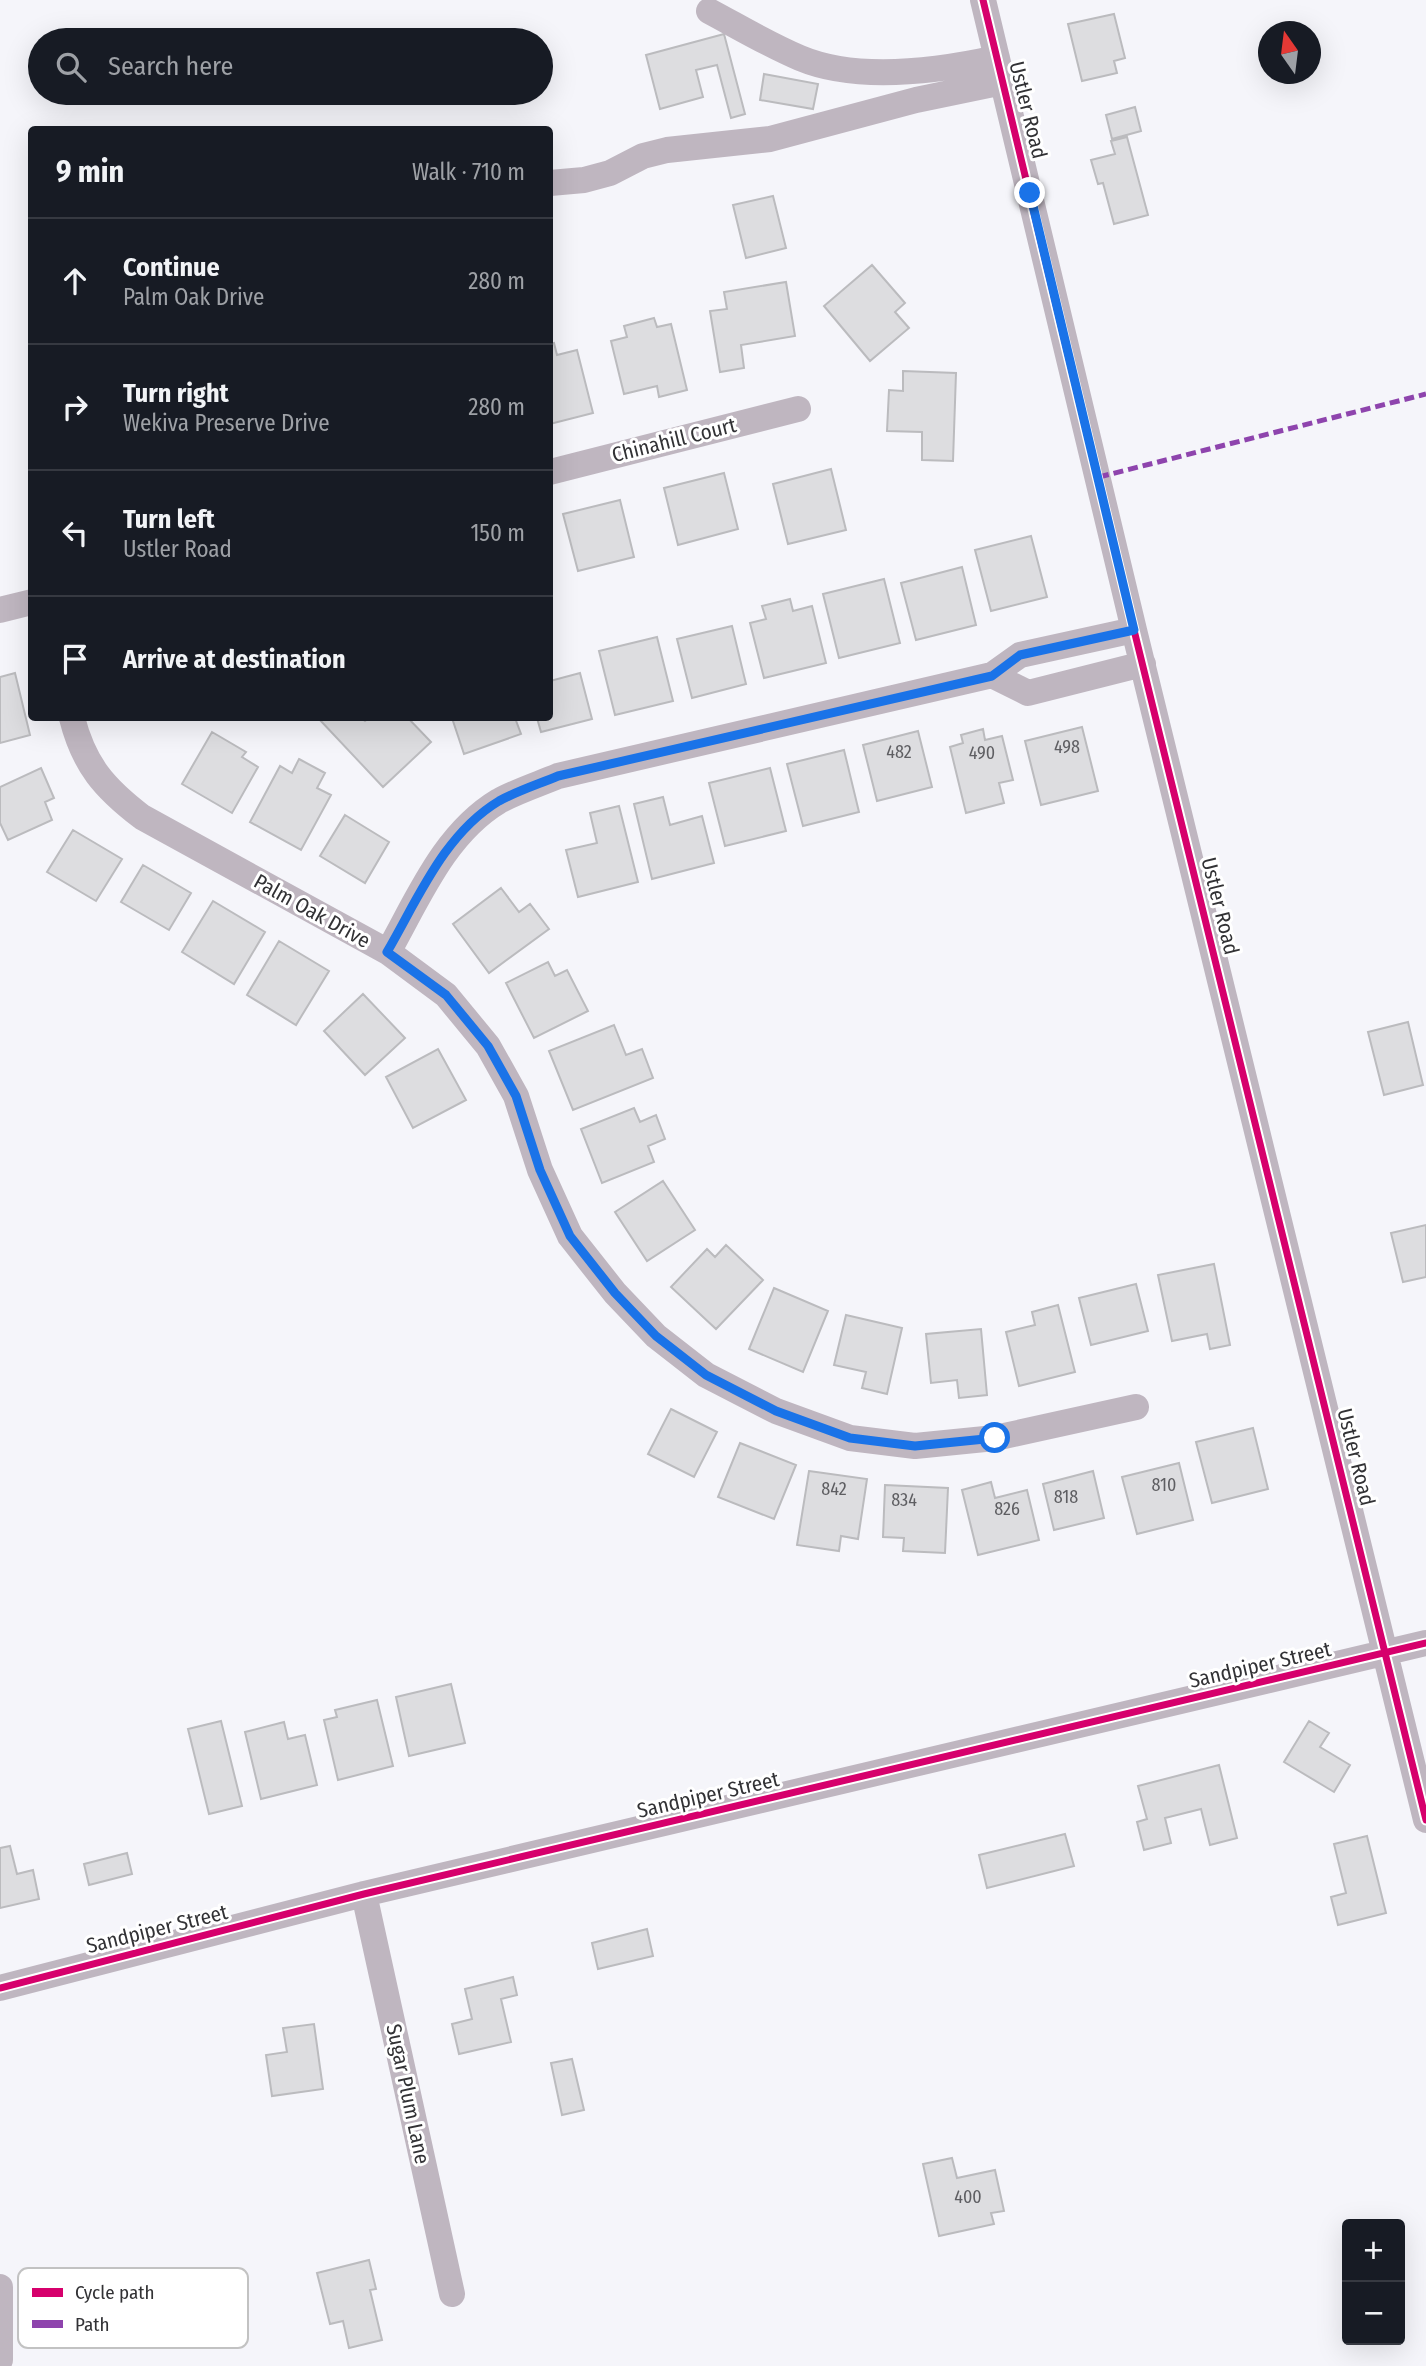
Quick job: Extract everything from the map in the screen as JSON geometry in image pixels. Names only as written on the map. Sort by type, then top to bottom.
[{"type":"street","name":"Ustler Road","points":[[983,0],[1134,630],[1426,1820]]},
{"type":"street","points":[[709,11],[800,58],[828,67],[855,71],[956,67],[1000,70]]},
{"type":"street","points":[[553,183],[597,177],[643,156],[667,150],[770,139],[916,100],[1000,70]]},
{"type":"street","name":"Chinahill Court","points":[[553,471],[798,409]]},
{"type":"street","points":[[0,610],[28,603]]},
{"type":"street","points":[[387,952],[437,865],[464,827],[499,801],[558,776],[992,676],[1020,655],[1134,630]]},
{"type":"street","points":[[1059,646],[1068,683]]},
{"type":"street","points":[[992,676],[1028,693],[1143,664]]},
{"type":"street","name":"Palm Oak Drive","points":[[73,721],[78,741],[92,770],[114,796],[142,817],[387,952],[446,995],[488,1046],[516,1096],[540,1170],[570,1236],[615,1293],[656,1336],[706,1375],[776,1411],[850,1438],[915,1446],[995,1438],[1136,1407]]},
{"type":"street","name":"Sandpiper Street","points":[[0,1988],[364,1894],[1426,1643]]},
{"type":"street","name":"Sugar Plum Lane","points":[[364,1894],[452,2294]]},
{"type":"street","points":[[0,2287],[0,2360]]},
{"type":"building","points":[[1114,14],[1125,58],[1114,61],[1117,73],[1082,81],[1068,24]]},
{"type":"building","points":[[724,34],[745,114],[731,118],[717,65],[696,70],[703,97],[660,109],[646,55]]},
{"type":"building","points":[[764,74],[818,84],[813,109],[760,100]]},
{"type":"building","points":[[1135,107],[1141,131],[1112,139],[1106,115]]},
{"type":"building","points":[[1127,137],[1148,215],[1114,224],[1103,183],[1098,184],[1091,160],[1115,154],[1111,141]]},
{"type":"building","points":[[773,196],[786,248],[746,258],[733,205]]},
{"type":"building","points":[[872,265],[905,303],[895,312],[909,328],[870,361],[824,306]]},
{"type":"building","points":[[786,282],[795,336],[741,345],[744,368],[720,372],[710,311],[727,309],[724,292]]},
{"type":"building","points":[[654,318],[657,327],[671,324],[687,390],[659,397],[657,386],[624,394],[611,341],[627,337],[624,326]]},
{"type":"building","points":[[553,343],[557,355],[577,350],[593,413],[553,423]]},
{"type":"building","points":[[903,371],[956,373],[953,461],[922,460],[922,432],[887,431],[889,390],[903,391]]},
{"type":"building","points":[[831,469],[846,530],[788,544],[773,484]]},
{"type":"building","points":[[724,473],[738,529],[678,545],[664,488]]},
{"type":"building","points":[[620,500],[634,557],[578,571],[563,514]]},
{"type":"building","points":[[1031,536],[1047,597],[991,611],[975,550]]},
{"type":"building","points":[[962,567],[976,625],[916,640],[901,583]]},
{"type":"building","points":[[884,579],[900,643],[839,658],[823,594]]},
{"type":"building","points":[[790,599],[793,611],[812,606],[826,663],[764,678],[750,623],[766,619],[762,606]]},
{"type":"building","points":[[732,626],[746,684],[692,698],[677,639]]},
{"type":"building","points":[[657,637],[673,701],[615,715],[599,651]]},
{"type":"building","points":[[15,673],[30,735],[0,743],[0,677]]},
{"type":"building","points":[[580,673],[592,719],[541,732],[538,721],[553,721],[553,680]]},
{"type":"building","points":[[321,721],[411,721],[431,742],[383,787]]},
{"type":"building","points":[[453,721],[516,721],[521,734],[464,754]]},
{"type":"building","points":[[1082,727],[1098,791],[1041,805],[1025,741]]},
{"type":"building","points":[[983,729],[985,740],[1002,736],[1013,780],[999,783],[1004,803],[966,813],[950,747],[963,743],[961,735]]},
{"type":"building","points":[[918,731],[932,787],[877,801],[863,745]]},
{"type":"building","points":[[212,732],[246,752],[242,757],[258,767],[232,813],[182,784]]},
{"type":"building","points":[[844,750],[859,812],[803,826],[787,764]]},
{"type":"building","points":[[299,759],[325,773],[317,788],[331,795],[301,850],[250,822],[280,766],[292,773]]},
{"type":"building","points":[[41,768],[54,798],[45,802],[52,820],[8,840],[0,823],[0,787]]},
{"type":"building","points":[[770,768],[786,831],[725,846],[709,783]]},
{"type":"building","points":[[663,797],[670,825],[702,816],[714,863],[652,879],[634,804]]},
{"type":"building","points":[[619,806],[638,882],[578,897],[566,850],[597,843],[590,813]]},
{"type":"building","points":[[345,815],[389,842],[365,883],[320,856]]},
{"type":"building","points":[[73,830],[122,859],[96,901],[47,872]]},
{"type":"building","points":[[143,865],[191,893],[169,930],[121,902]]},
{"type":"building","points":[[501,888],[519,912],[530,904],[549,929],[489,973],[453,924]]},
{"type":"building","points":[[213,901],[265,932],[234,984],[182,952]]},
{"type":"building","points":[[279,941],[329,971],[296,1025],[247,995]]},
{"type":"building","points":[[548,962],[555,976],[567,970],[588,1011],[534,1038],[506,983]]},
{"type":"building","points":[[363,994],[405,1038],[365,1075],[324,1031]]},
{"type":"building","points":[[1408,1022],[1423,1085],[1384,1095],[1368,1032]]},
{"type":"building","points":[[614,1025],[626,1055],[642,1049],[653,1078],[573,1110],[549,1051]]},
{"type":"building","points":[[438,1049],[466,1100],[413,1128],[386,1077]]},
{"type":"building","points":[[634,1108],[640,1122],[656,1115],[665,1139],[648,1146],[654,1162],[602,1183],[581,1129]]},
{"type":"building","points":[[663,1181],[695,1230],[647,1261],[615,1212]]},
{"type":"building","points":[[1426,1225],[1426,1277],[1403,1282],[1391,1233]]},
{"type":"building","points":[[726,1245],[763,1280],[716,1329],[671,1287],[707,1249],[715,1257]]},
{"type":"building","points":[[1214,1264],[1230,1345],[1210,1349],[1207,1334],[1172,1341],[1158,1275]]},
{"type":"building","points":[[1136,1284],[1148,1331],[1091,1345],[1079,1298]]},
{"type":"building","points":[[774,1288],[828,1311],[803,1372],[749,1349]]},
{"type":"building","points":[[1058,1305],[1075,1372],[1019,1386],[1006,1332],[1035,1325],[1032,1312]]},
{"type":"building","points":[[846,1315],[902,1328],[887,1394],[862,1388],[866,1372],[834,1365]]},
{"type":"building","points":[[981,1329],[987,1395],[959,1398],[957,1380],[931,1383],[926,1334]]},
{"type":"building","points":[[671,1409],[717,1432],[694,1477],[648,1454]]},
{"type":"building","points":[[1253,1428],[1268,1489],[1212,1503],[1196,1442]]},
{"type":"building","points":[[740,1443],[796,1465],[774,1519],[718,1497]]},
{"type":"building","points":[[1179,1463],[1193,1520],[1137,1534],[1122,1477]]},
{"type":"building","points":[[809,1471],[867,1479],[858,1539],[841,1536],[839,1551],[797,1545]]},
{"type":"building","points":[[1093,1471],[1104,1518],[1054,1530],[1043,1484]]},
{"type":"building","points":[[991,1482],[995,1498],[1027,1490],[1039,1540],[978,1555],[962,1490]]},
{"type":"building","points":[[885,1485],[948,1488],[945,1553],[903,1551],[904,1538],[883,1537]]},
{"type":"building","points":[[451,1684],[465,1743],[409,1756],[396,1697]]},
{"type":"building","points":[[377,1700],[393,1766],[338,1780],[324,1720],[337,1717],[335,1710]]},
{"type":"building","points":[[221,1721],[242,1806],[209,1814],[188,1729]]},
{"type":"building","points":[[1309,1721],[1329,1733],[1320,1747],[1350,1765],[1334,1792],[1284,1762]]},
{"type":"building","points":[[284,1722],[288,1739],[305,1735],[317,1785],[261,1799],[245,1732]]},
{"type":"building","points":[[1219,1765],[1237,1838],[1210,1845],[1201,1809],[1165,1818],[1171,1843],[1144,1850],[1137,1822],[1147,1819],[1138,1786]]},
{"type":"building","points":[[1065,1834],[1074,1866],[987,1888],[979,1855]]},
{"type":"building","points":[[1367,1836],[1386,1913],[1338,1925],[1331,1897],[1346,1893],[1334,1844]]},
{"type":"building","points":[[10,1846],[17,1874],[33,1870],[39,1899],[0,1908],[0,1848]]},
{"type":"building","points":[[127,1853],[132,1874],[89,1885],[84,1864]]},
{"type":"building","points":[[647,1929],[653,1956],[598,1969],[592,1943]]},
{"type":"building","points":[[513,1977],[517,1995],[501,1999],[511,2042],[459,2054],[452,2024],[472,2019],[465,1989]]},
{"type":"building","points":[[314,2024],[323,2089],[272,2096],[266,2055],[287,2052],[283,2028]]},
{"type":"building","points":[[572,2059],[584,2110],[562,2115],[551,2063]]},
{"type":"building","points":[[952,2158],[957,2178],[995,2170],[1004,2211],[991,2213],[994,2224],[939,2236],[923,2164]]},
{"type":"building","points":[[369,2260],[376,2289],[370,2290],[382,2340],[349,2348],[343,2321],[330,2324],[317,2273]]},
{"type":"marked path","points":[[1099,477],[1426,394]]},
{"type":"cycle path","points":[[983,0],[1134,630],[1426,1820]]},
{"type":"cycle path","points":[[0,1988],[364,1894],[1426,1643]]},
{"type":"route","points":[[995,1438],[915,1446],[850,1438],[776,1411],[706,1375],[656,1336],[615,1293],[570,1236],[540,1170],[516,1096],[488,1046],[446,995],[387,952],[437,865],[464,827],[499,801],[558,776],[992,676],[1020,655],[1134,630],[1030,193]]}]
